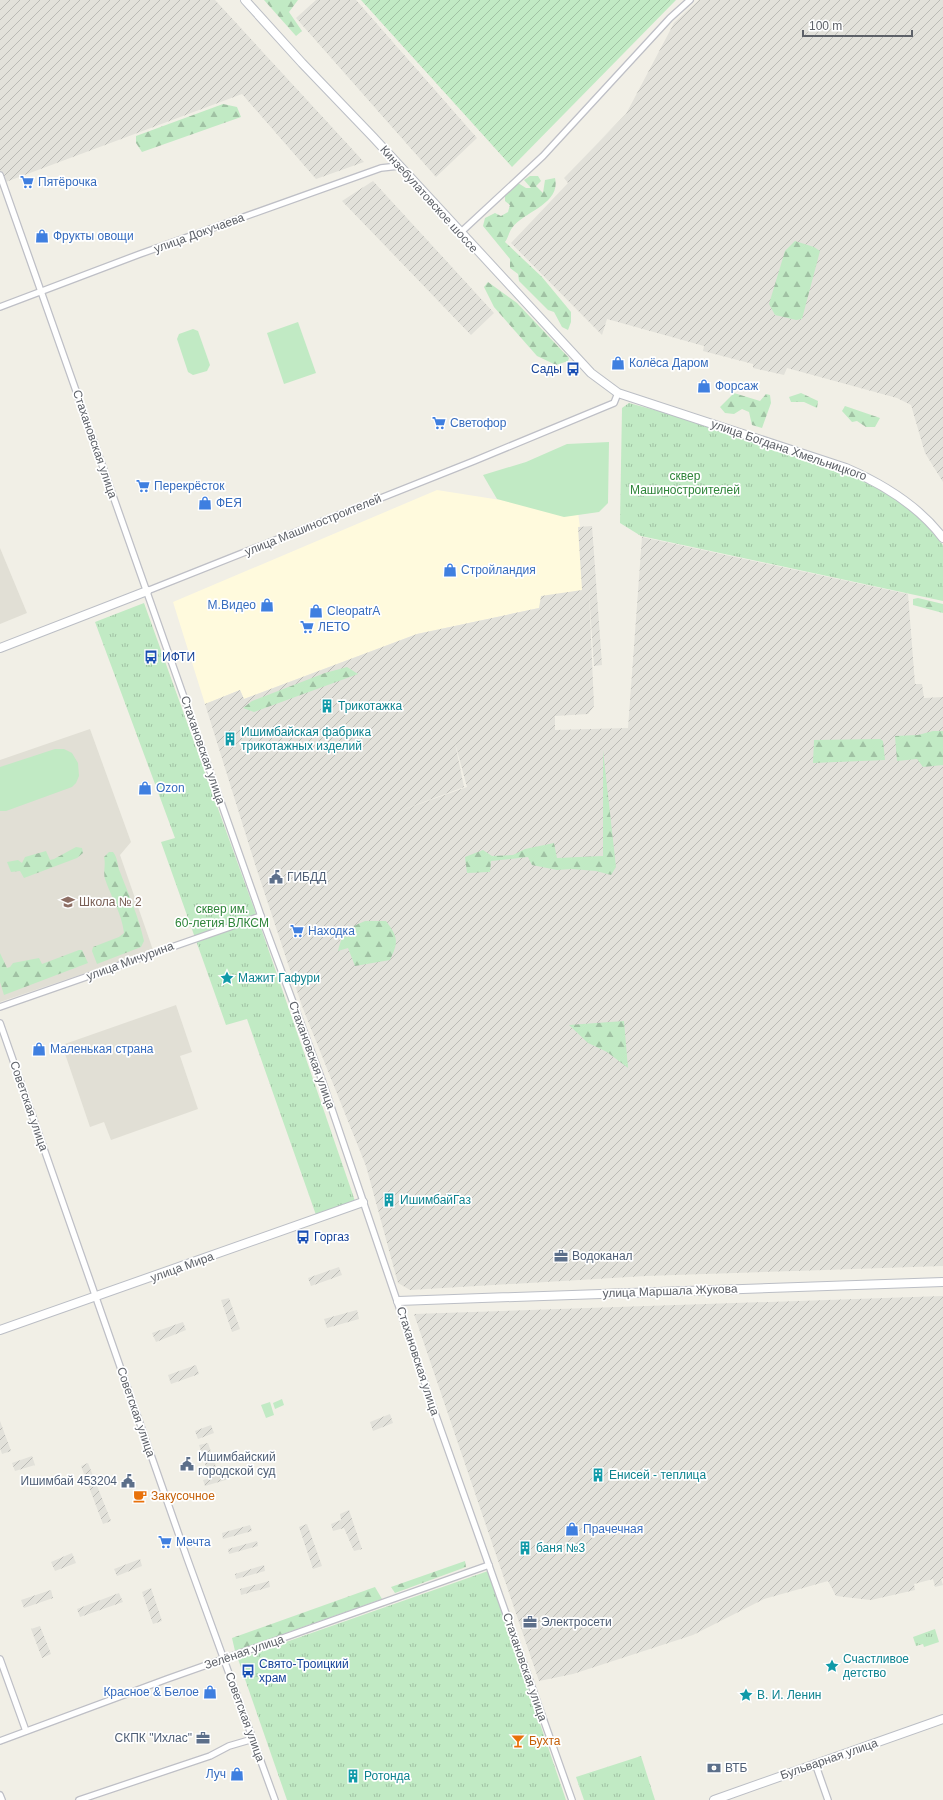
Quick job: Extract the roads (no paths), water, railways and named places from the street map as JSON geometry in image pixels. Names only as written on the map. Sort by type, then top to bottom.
[{"type":"main road","name":"Кинзебулатовское шоссе","points":[[245,0],[591,373],[618,393]]},
{"type":"main road","name":"улица Богдана Хмельницкого","points":[[618,393],[846,468],[874,480],[911,505],[943,538]]},
{"type":"main road","name":"улица Машиностроителей","points":[[0,648],[147,592]]},
{"type":"main road","name":"улица Мира","points":[[0,1330],[363,1202]]},
{"type":"main road","name":"улица Маршала Жукова","points":[[398,1301],[943,1282]]},
{"type":"main road","name":"Бульварная улица","points":[[714,1800],[815,1763],[943,1719]]},
{"type":"street","points":[[460,233],[543,156],[670,18],[690,0]]},
{"type":"street","name":"улица Докучаева","points":[[0,307],[41,290],[381,168],[399,166]]},
{"type":"street","name":"Стахановская улица","points":[[0,175],[260,916],[324,1083],[436,1416],[572,1800]]},
{"type":"street","name":"улица Машиностроителей","points":[[147,592],[614,404],[618,393]]},
{"type":"street","name":"улица Мичурина","points":[[0,1007],[260,916]]},
{"type":"street","name":"Советская улица","points":[[0,1023],[95,1297],[275,1800]]},
{"type":"street","name":"Зелёная улица","points":[[0,1741],[488,1565]]},
{"type":"street","points":[[0,1659],[26,1731]]},
{"type":"street","points":[[79,1800],[210,1756],[229,1746],[253,1739]]},
{"type":"street","points":[[815,1763],[828,1800]]},
{"type":"street","points":[[0,1795],[2,1800]]},
{"type":"place","name":"Пятёрочка","points":[[27,182]]},
{"type":"place","name":"Фрукты овощи","points":[[42,236]]},
{"type":"place","name":"Колёса Даром","points":[[618,363]]},
{"type":"place","name":"Сады","points":[[573,369]]},
{"type":"place","name":"Форсаж","points":[[704,386]]},
{"type":"place","name":"Светофор","points":[[439,423]]},
{"type":"place","name":"Перекрёсток","points":[[143,486]]},
{"type":"place","name":"ФЕЯ","points":[[205,503]]},
{"type":"place","name":"Стройландия","points":[[450,570]]},
{"type":"place","name":"М.Видео","points":[[267,605]]},
{"type":"place","name":"CleopatrA","points":[[316,611]]},
{"type":"place","name":"ЛЕТО","points":[[307,627]]},
{"type":"place","name":"ИФТИ","points":[[151,657]]},
{"type":"place","name":"Трикотажка","points":[[327,706]]},
{"type":"place","name":"Ишимбайская фабрика трикотажных изделий","points":[[230,739]]},
{"type":"place","name":"Ozon","points":[[145,788]]},
{"type":"place","name":"ГИБДД","points":[[276,877]]},
{"type":"place","name":"Школа № 2","points":[[68,902]]},
{"type":"place","name":"Находка","points":[[297,931]]},
{"type":"place","name":"Мажит Гафури","points":[[227,978]]},
{"type":"place","name":"Маленькая страна","points":[[39,1049]]},
{"type":"place","name":"ИшимбайГаз","points":[[389,1200]]},
{"type":"place","name":"Горгаз","points":[[303,1237]]},
{"type":"place","name":"Водоканал","points":[[561,1256]]},
{"type":"place","name":"Ишимбайский городской суд","points":[[187,1464]]},
{"type":"place","name":"Енисей - теплица","points":[[598,1475]]},
{"type":"place","name":"Ишимбай 453204","points":[[128,1481]]},
{"type":"place","name":"Закусочное","points":[[140,1496]]},
{"type":"place","name":"Прачечная","points":[[572,1529]]},
{"type":"place","name":"Мечта","points":[[165,1542]]},
{"type":"place","name":"баня №3","points":[[525,1548]]},
{"type":"place","name":"Электросети","points":[[530,1622]]},
{"type":"place","name":"Счастливое детство","points":[[832,1666]]},
{"type":"place","name":"Свято-Троицкий храм","points":[[248,1671]]},
{"type":"place","name":"Красное & Белое","points":[[210,1692]]},
{"type":"place","name":"В. И. Ленин","points":[[746,1695]]},
{"type":"place","name":"СКПК \"Ихлас\"","points":[[203,1738]]},
{"type":"place","name":"Бухта","points":[[518,1741]]},
{"type":"place","name":"ВТБ","points":[[714,1768]]},
{"type":"place","name":"Луч","points":[[237,1774]]},
{"type":"place","name":"Ротонда","points":[[353,1776]]},
{"type":"park label","name":"сквер Машиностроителей","points":[[685,483]]},
{"type":"park label","name":"сквер им. 60-летия ВЛКСМ","points":[[222,916]]}]
